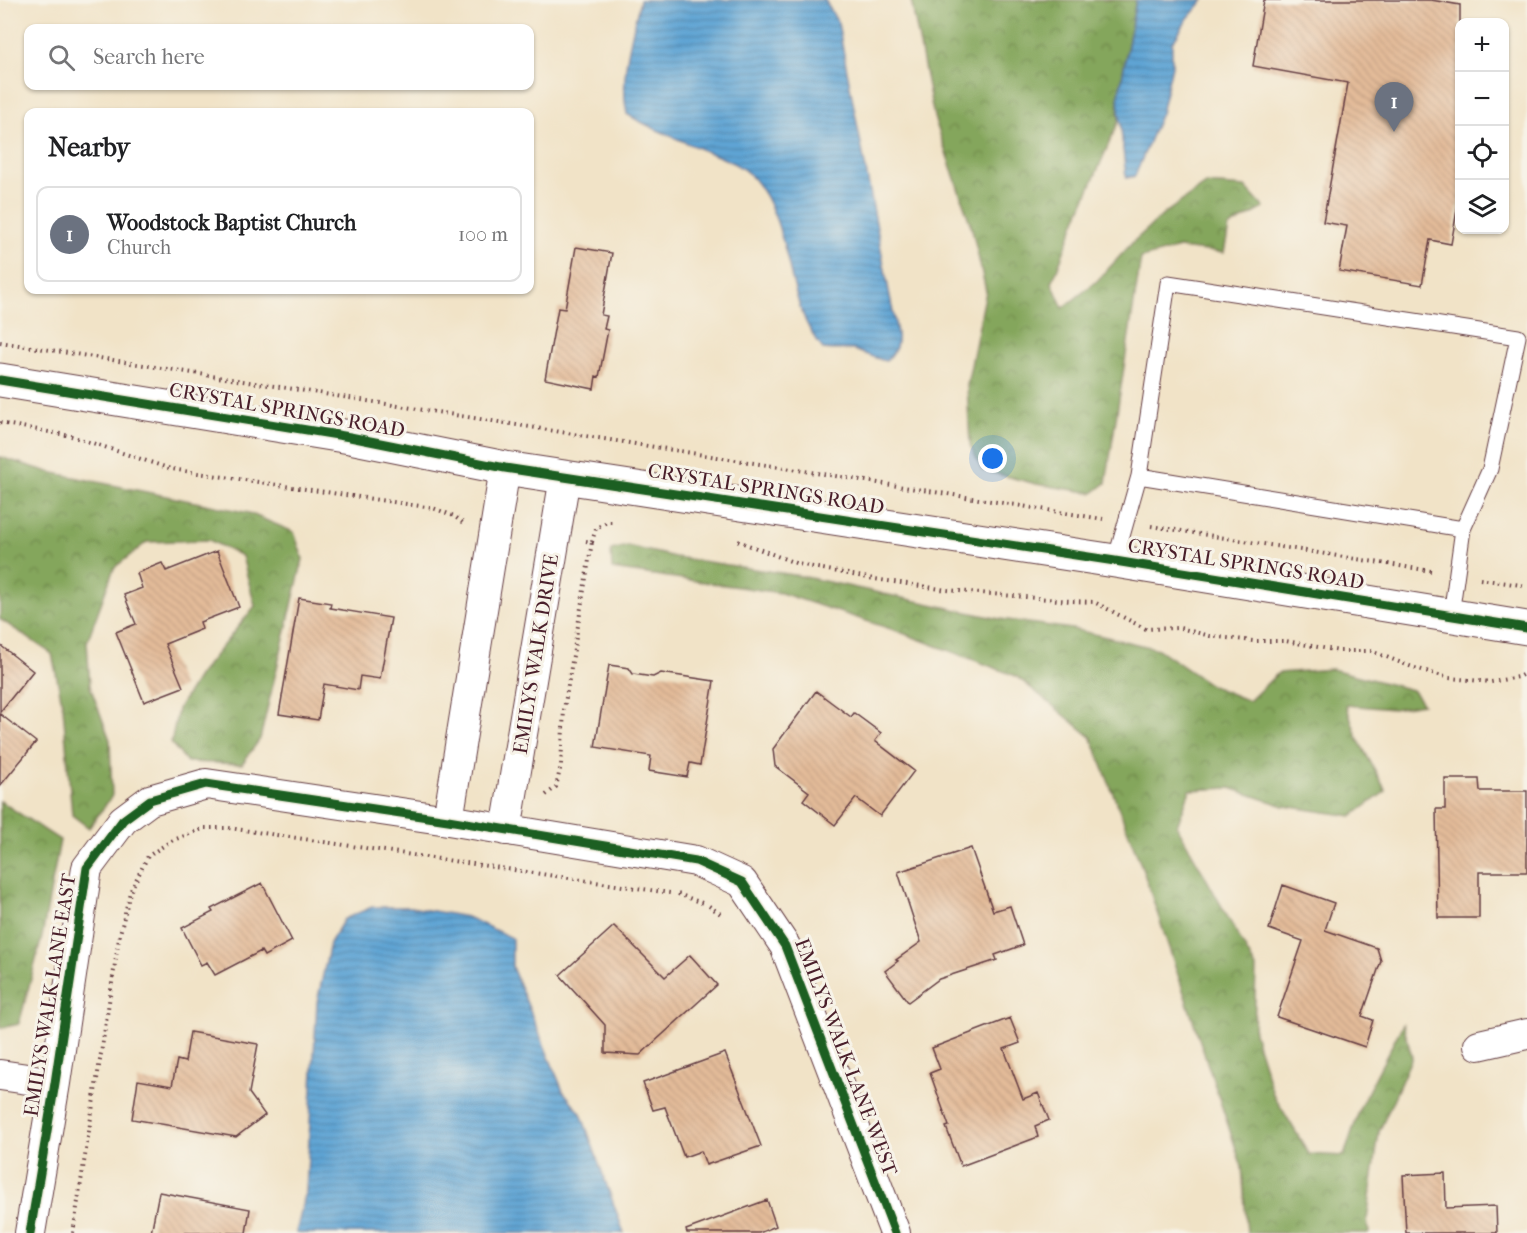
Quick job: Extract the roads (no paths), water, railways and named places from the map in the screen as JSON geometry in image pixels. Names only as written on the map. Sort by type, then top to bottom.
[{"type":"street","name":"CRYSTAL SPRINGS ROAD","points":[[0,380],[350,437],[505,468],[1115,561],[1527,628]]},
{"type":"street","points":[[448,820],[505,468]]},
{"type":"street","name":"EMILYS WALK DRIVE","points":[[506,830],[565,477]]},
{"type":"street","name":"EMILYS WALK LANE EAST","points":[[30,1233],[87,868],[123,820],[150,800],[206,784],[448,820]]},
{"type":"street","name":"EMILYS WALK LANE WEST","points":[[448,820],[696,861],[742,882],[786,946],[895,1233]]},
{"type":"street","points":[[1479,1045],[1527,1034]]},
{"type":"street","points":[[0,1075],[55,1083]]},
{"type":"lane","points":[[1115,561],[1139,476],[1168,283],[1518,337],[1490,469],[1462,529],[1451,615]]},
{"type":"lane","points":[[1139,476],[1462,529]]},
{"type":"water","points":[[640,0],[825,0],[838,23],[897,333],[896,348],[886,361],[853,350],[823,349],[810,330],[801,310],[776,219],[766,198],[748,173],[731,162],[655,129],[627,114],[625,71]]},
{"type":"water","points":[[1136,0],[1204,0],[1188,18],[1172,43],[1172,66],[1161,113],[1135,176],[1126,178],[1118,100]]},
{"type":"water","points":[[372,907],[411,907],[467,917],[512,938],[512,967],[563,1091],[581,1113],[624,1233],[296,1233],[306,1191],[317,1002],[330,943],[344,919]]},
{"type":"place","name":"Woodstock Baptist Church","points":[[1394,132]]}]
